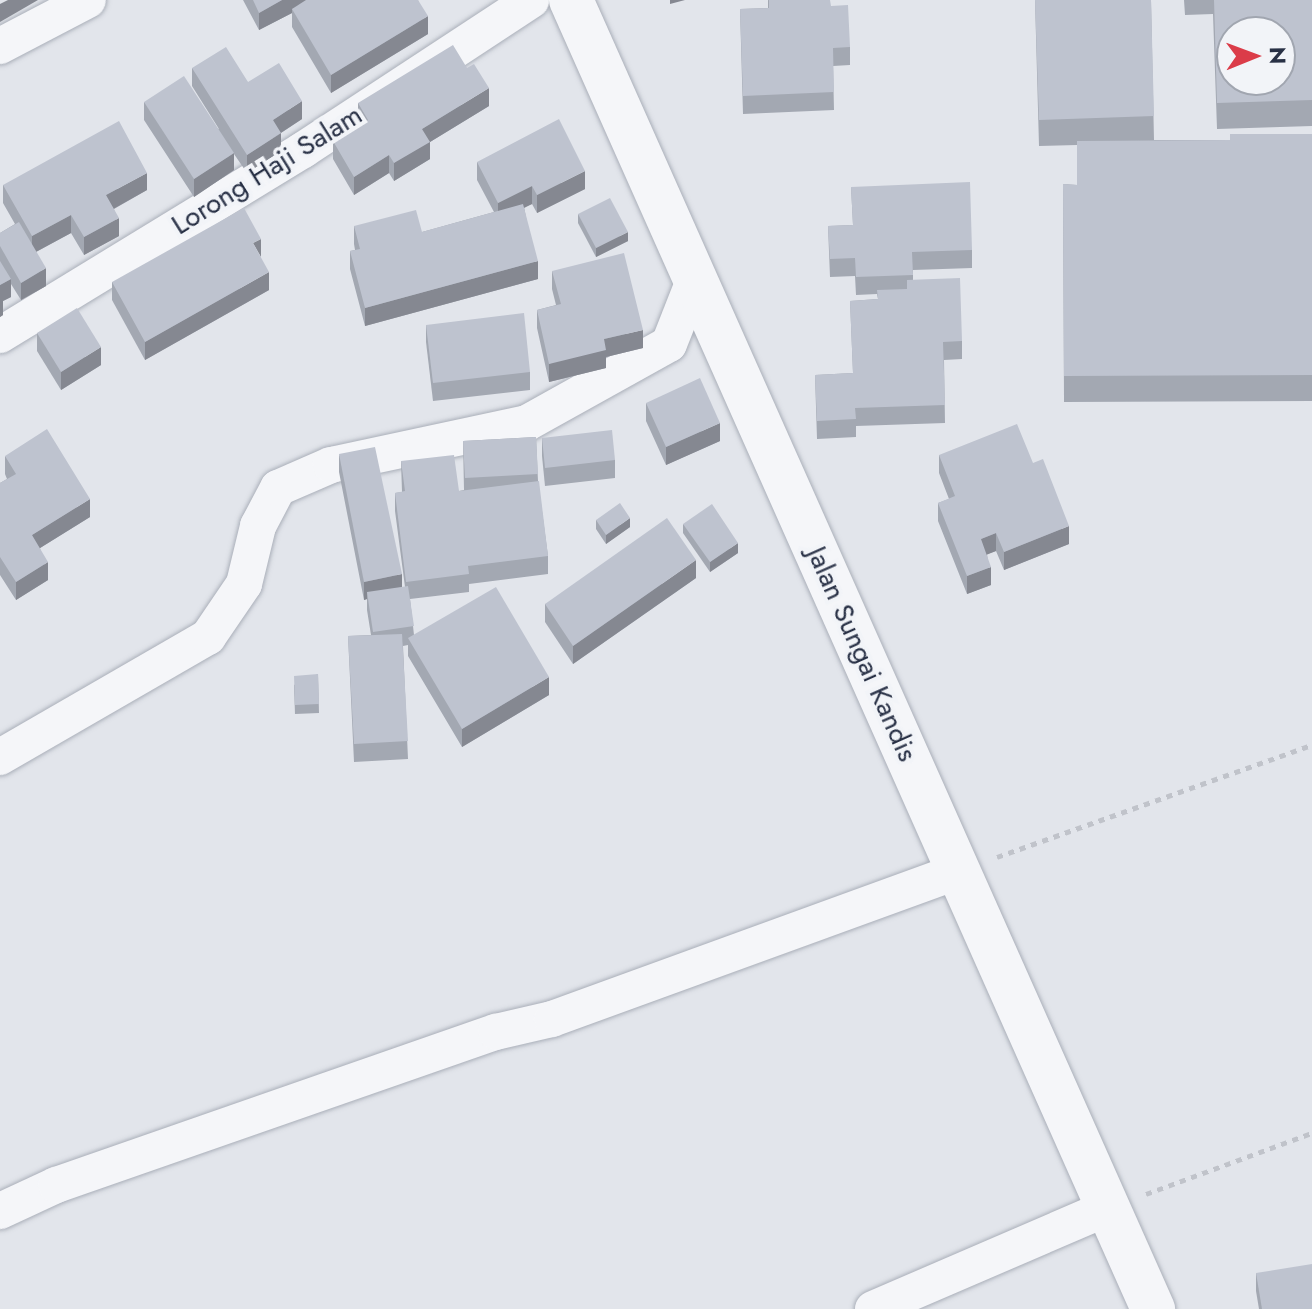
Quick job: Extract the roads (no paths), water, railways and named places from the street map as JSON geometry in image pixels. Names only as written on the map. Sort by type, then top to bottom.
[{"type":"street","points":[[0,46],[88,0]]},
{"type":"street","name":"Lorong Haji Salam","points":[[0,335],[303,150],[531,0]]},
{"type":"street","name":"Jalan Sungai Kandis","points":[[571,0],[1153,1309]]},
{"type":"street","points":[[0,757],[208,637],[244,584],[258,526],[278,488],[331,465],[527,423],[669,344],[695,278]]},
{"type":"street","points":[[0,1211],[70,1180],[496,1032],[552,1019],[958,871]]},
{"type":"street","points":[[873,1309],[1107,1208]]}]
